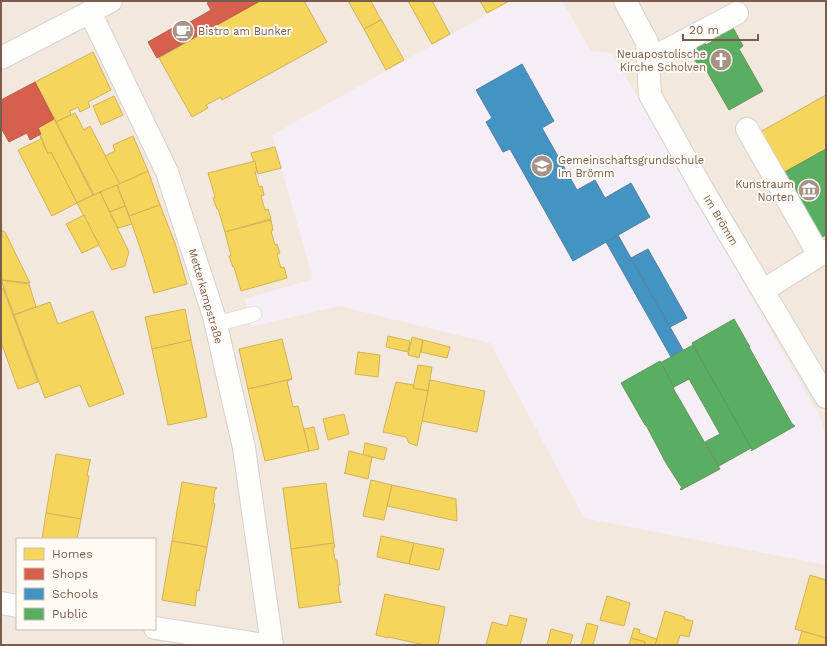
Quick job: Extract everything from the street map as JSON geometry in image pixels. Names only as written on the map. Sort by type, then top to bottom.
[{"type":"street","points":[[1,58],[111,1]]},
{"type":"street","name":"Im Brömm","points":[[625,1],[647,42],[650,95],[703,190],[764,290],[826,397]]},
{"type":"street","name":"Metterkampstraße","points":[[90,12],[167,172],[216,324],[244,448],[272,645]]},
{"type":"street","points":[[648,60],[737,13]]},
{"type":"street","points":[[747,129],[822,253],[764,290]]},
{"type":"street","points":[[1,604],[16,606]]},
{"type":"street","points":[[156,628],[265,645]]},
{"type":"lane","points":[[216,324],[254,314]]},
{"type":"shaded area","points":[[1,1],[826,1],[826,645],[1,645]]},
{"type":"shaded area","points":[[511,1],[562,1],[591,51],[612,53],[820,417],[826,436],[826,565],[584,518],[490,343],[339,306],[251,327],[245,299],[313,279],[272,135]]},
{"type":"building: Homes","points":[[260,1],[304,1],[327,42],[222,100],[221,97],[206,105],[208,108],[192,117],[159,58]]},
{"type":"building: Homes","points":[[348,1],[371,1],[381,20],[364,29]]},
{"type":"building: Homes","points":[[408,1],[432,1],[450,34],[432,44]]},
{"type":"building: Homes","points":[[480,1],[509,1],[487,13]]},
{"type":"building: Homes","points":[[381,19],[404,60],[386,70],[364,29]]},
{"type":"building: Homes","points":[[93,52],[111,90],[88,102],[90,107],[80,112],[78,107],[70,111],[71,115],[56,122],[35,82]]},
{"type":"building: Homes","points":[[826,95],[826,149],[783,173],[760,132]]},
{"type":"building: Homes","points":[[114,96],[123,115],[101,125],[93,106]]},
{"type":"building: Homes","points":[[75,113],[84,130],[90,126],[120,184],[94,195],[56,122]]},
{"type":"building: Homes","points":[[54,119],[93,195],[77,203],[51,152],[48,154],[38,128]]},
{"type":"building: Homes","points":[[40,135],[48,154],[51,152],[77,203],[52,216],[18,150],[41,139]]},
{"type":"building: Homes","points":[[133,136],[148,171],[120,184],[105,156],[115,151],[113,145]]},
{"type":"building: Homes","points":[[275,147],[281,168],[258,174],[251,153]]},
{"type":"building: Homes","points":[[255,161],[257,172],[255,172],[259,187],[262,186],[264,195],[261,196],[265,210],[268,209],[271,219],[225,232],[213,198],[215,197],[208,173]]},
{"type":"building: Homes","points":[[148,171],[160,205],[129,216],[117,185]]},
{"type":"building: Homes","points":[[117,185],[125,206],[110,212],[100,192]]},
{"type":"building: Homes","points":[[100,192],[129,252],[125,266],[112,270],[77,203]]},
{"type":"building: Homes","points":[[160,205],[176,246],[187,284],[154,293],[129,216]]},
{"type":"building: Homes","points":[[125,206],[132,224],[118,228],[110,212]]},
{"type":"building: Homes","points":[[84,215],[99,245],[82,253],[66,224]]},
{"type":"building: Homes","points":[[271,220],[273,230],[271,231],[275,245],[277,244],[280,253],[277,254],[281,268],[284,267],[287,278],[241,291],[229,256],[231,256],[225,232]]},
{"type":"building: Homes","points":[[1,230],[5,232],[30,283],[1,280]]},
{"type":"building: Homes","points":[[1,280],[29,284],[36,307],[14,315]]},
{"type":"building: Homes","points":[[3,288],[38,382],[18,389],[1,342],[1,289]]},
{"type":"building: Homes","points":[[50,302],[58,324],[93,311],[124,394],[89,407],[80,385],[45,398],[14,315]]},
{"type":"building: Homes","points":[[185,309],[191,340],[152,349],[145,317]]},
{"type":"building: Homes","points":[[388,336],[410,341],[408,352],[386,347]]},
{"type":"building: Homes","points":[[412,337],[423,340],[419,358],[408,355]]},
{"type":"building: Homes","points":[[282,339],[292,379],[248,389],[239,349]]},
{"type":"building: Homes","points":[[191,340],[207,417],[168,425],[152,349]]},
{"type":"building: Homes","points":[[423,340],[450,347],[447,358],[421,352]]},
{"type":"building: Homes","points":[[358,352],[380,355],[378,377],[355,374]]},
{"type":"building: Homes","points":[[418,365],[432,367],[428,391],[413,388]]},
{"type":"building: Homes","points":[[292,379],[287,381],[293,407],[298,406],[309,451],[265,461],[248,389]]},
{"type":"building: Homes","points":[[430,380],[485,391],[477,432],[422,421]]},
{"type":"building: Homes","points":[[396,382],[414,385],[413,388],[428,391],[417,446],[409,443],[406,437],[383,432]]},
{"type":"building: Homes","points":[[344,414],[349,434],[328,440],[323,419]]},
{"type":"building: Homes","points":[[314,427],[319,449],[309,451],[304,429]]},
{"type":"building: Homes","points":[[365,443],[387,448],[384,460],[363,455]]},
{"type":"building: Homes","points":[[349,451],[372,457],[368,479],[344,473]]},
{"type":"building: Homes","points":[[56,454],[91,460],[87,476],[89,476],[81,519],[46,513]]},
{"type":"building: Homes","points":[[371,480],[392,485],[384,520],[363,516]]},
{"type":"building: Homes","points":[[182,482],[217,488],[215,489],[213,503],[215,504],[207,547],[172,541]]},
{"type":"building: Homes","points":[[326,483],[334,543],[291,549],[283,488]]},
{"type":"building: Homes","points":[[392,485],[456,499],[457,521],[387,506]]},
{"type":"building: Homes","points":[[46,513],[81,519],[77,538],[42,538]]},
{"type":"building: Homes","points":[[381,536],[414,543],[409,564],[377,557]]},
{"type":"building: Homes","points":[[172,541],[207,547],[199,591],[197,590],[196,606],[162,600]]},
{"type":"building: Homes","points":[[334,543],[335,547],[333,548],[335,560],[337,560],[340,585],[338,585],[340,601],[342,602],[299,608],[291,549]]},
{"type":"building: Homes","points":[[414,543],[444,549],[439,570],[409,564]]},
{"type":"building: Homes","points":[[810,575],[826,580],[826,638],[795,629]]},
{"type":"building: Homes","points":[[385,594],[445,607],[438,645],[425,645],[376,635]]},
{"type":"building: Homes","points":[[607,596],[630,603],[624,626],[600,620]]},
{"type":"building: Homes","points":[[665,611],[693,621],[689,637],[680,635],[677,645],[655,645]]},
{"type":"building: Homes","points":[[510,615],[527,619],[520,645],[486,645],[492,622],[507,626]]},
{"type":"building: Homes","points":[[587,623],[598,626],[593,645],[581,645]]},
{"type":"building: Homes","points":[[634,628],[640,630],[639,633],[657,639],[655,645],[644,645],[645,642],[631,638]]},
{"type":"building: Homes","points":[[551,629],[573,635],[570,645],[547,645]]},
{"type":"building: Homes","points":[[802,631],[826,638],[826,645],[798,645]]},
{"type":"building: Homes","points":[[631,638],[645,642],[644,645],[629,645]]},
{"type":"building: Shops","points":[[211,1],[260,1],[157,58],[148,42],[176,26],[178,29],[211,10],[207,3]]},
{"type":"building: Shops","points":[[35,82],[54,119],[38,128],[41,134],[30,140],[27,133],[9,142],[1,128],[1,100]]},
{"type":"building: Schools","name":"Gemeinschaftsgrundschule Im Brömm","points":[[522,64],[554,121],[542,128],[577,190],[595,180],[605,198],[631,183],[650,217],[573,261],[510,149],[503,152],[486,122],[492,118],[476,90]]},
{"type":"building: Schools","points":[[618,235],[683,350],[671,357],[606,242]]},
{"type":"building: Schools","points":[[648,249],[687,318],[670,327],[631,258]]},
{"type":"building: Public","name":"Neuapostolische Kirche Scholven","points":[[731,24],[743,46],[739,49],[763,91],[729,110],[705,68],[701,70],[690,52],[704,44],[702,41],[703,40],[706,45],[713,41],[710,36],[713,39],[718,36],[715,33]]},
{"type":"building: Public","name":"Kunstraum Norten","points":[[826,149],[826,235],[820,238],[783,173]]},
{"type":"building: Public","points":[[734,319],[792,424],[795,426],[751,451],[752,449],[692,343]]},
{"type":"building: Public","points":[[693,345],[751,448],[719,466],[705,442],[720,434],[689,379],[674,387],[660,363]]},
{"type":"building: Public","points":[[660,361],[674,387],[673,388],[720,469],[681,490],[680,489],[682,488],[666,463],[621,383]]},
{"type":"place","name":"Bistro am Bunker","points":[[183,31]]},
{"type":"place","name":"Neuapostolische Kirche Scholven","points":[[721,60]]},
{"type":"place","name":"Gemeinschaftsgrundschule Im Brömm","points":[[542,166]]},
{"type":"place","name":"Kunstraum Norten","points":[[809,190]]}]
